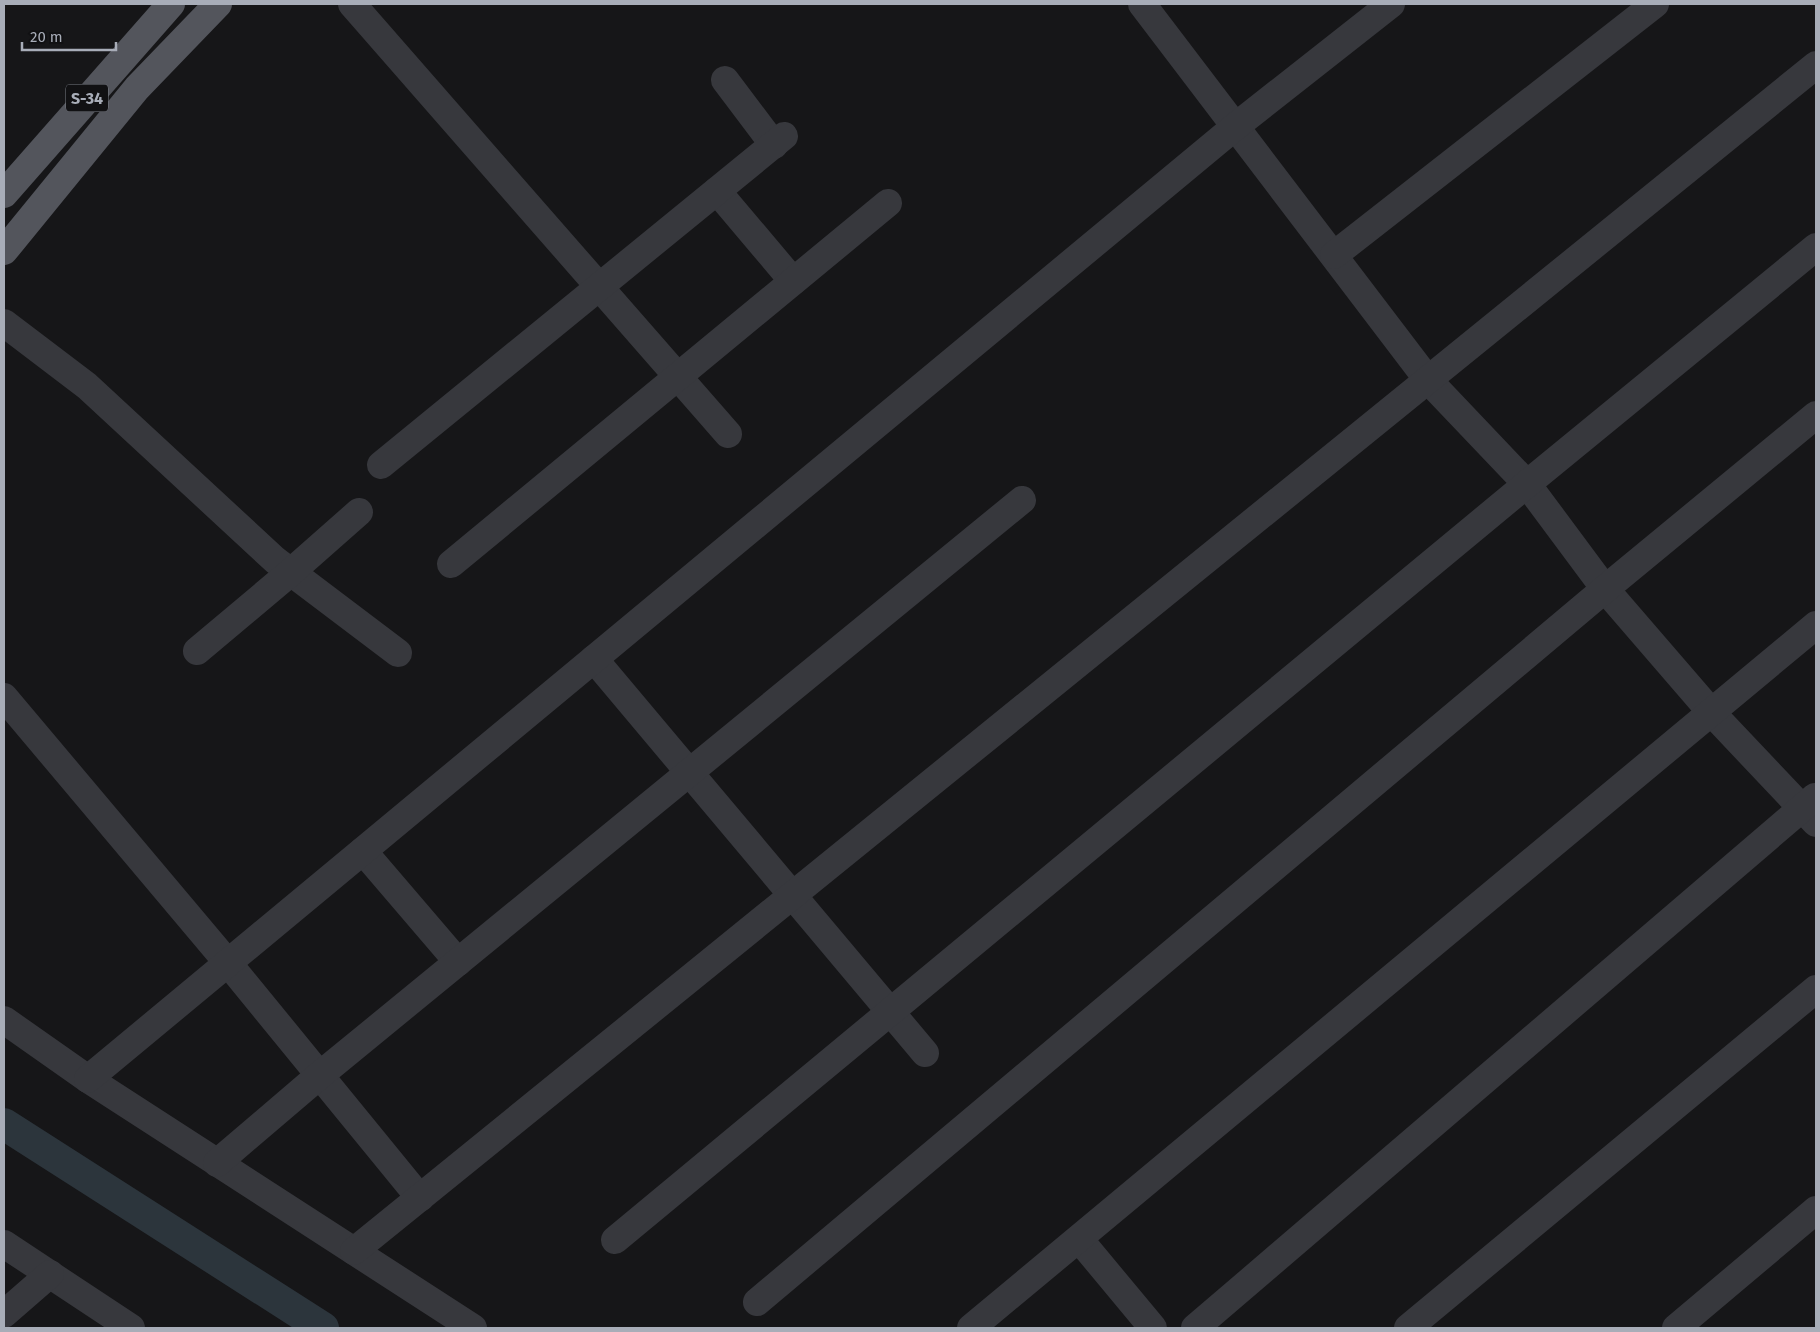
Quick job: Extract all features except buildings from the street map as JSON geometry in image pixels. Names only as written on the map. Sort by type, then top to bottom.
[{"type":"main road","name":"S-34","points":[[4,194],[171,4]]},
{"type":"main road","points":[[4,251],[137,88],[218,4]]},
{"type":"street","points":[[352,4],[728,434]]},
{"type":"street","points":[[1142,4],[1428,380],[1527,484],[1605,589],[1712,712],[1812,809],[1196,1328]]},
{"type":"street","points":[[88,1079],[1236,126],[1391,4]]},
{"type":"street","points":[[1334,256],[1655,4]]},
{"type":"street","points":[[354,1251],[1816,65]]},
{"type":"street","points":[[381,465],[779,140],[725,80]]},
{"type":"street","points":[[717,191],[793,281]]},
{"type":"street","points":[[451,564],[888,203]]},
{"type":"street","points":[[615,1240],[1527,484],[1816,247]]},
{"type":"street","points":[[4,323],[87,386],[275,560],[398,653]]},
{"type":"street","points":[[757,1302],[1605,589],[1816,415]]},
{"type":"street","points":[[217,1163],[320,1075],[1022,500]]},
{"type":"street","points":[[196,651],[291,572],[359,512]]},
{"type":"street","points":[[971,1328],[1816,625]]},
{"type":"street","points":[[594,659],[926,1053]]},
{"type":"street","points":[[4,697],[228,963],[420,1198]]},
{"type":"street","points":[[363,851],[458,962]]},
{"type":"street","points":[[1408,1328],[1816,988]]},
{"type":"street","points":[[4,1020],[88,1079],[473,1328]]},
{"type":"street","points":[[1676,1328],[1816,1210]]},
{"type":"street","points":[[1079,1239],[1153,1328]]},
{"type":"street","points":[[4,1244],[131,1328]]},
{"type":"street","points":[[4,1314],[50,1274]]},
{"type":"waterway","points":[[4,1124],[323,1328]]}]
